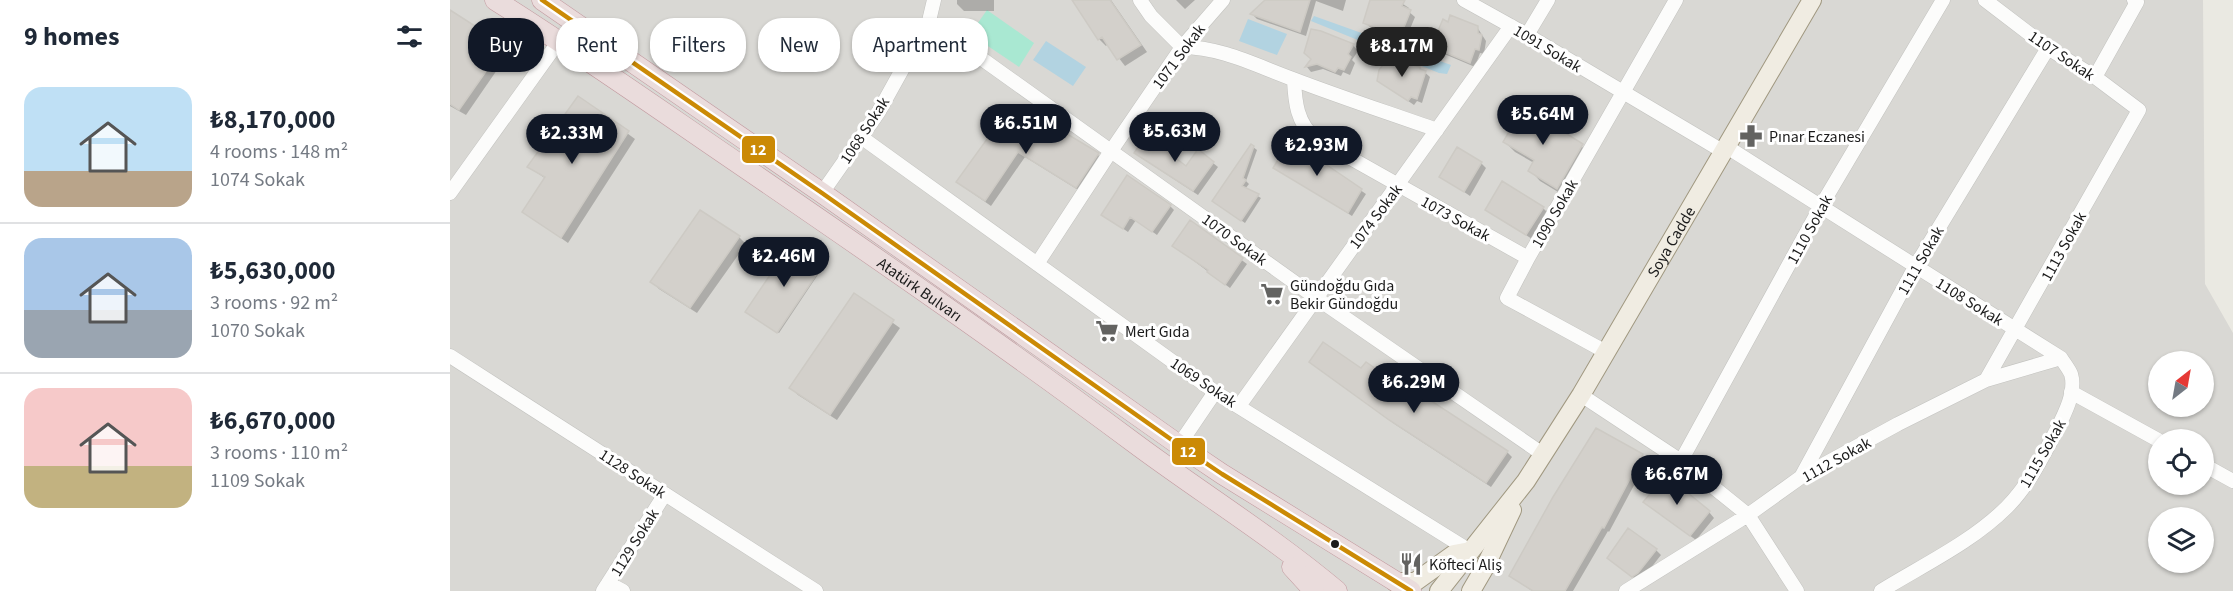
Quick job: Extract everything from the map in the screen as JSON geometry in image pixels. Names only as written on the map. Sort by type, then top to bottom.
[{"type":"highway","name":"Atatürk Bulvarı","points":[[495,0],[556,39]]},
{"type":"highway","name":"Atatürk Bulvarı","points":[[542,0],[822,193],[1179,445],[1403,586]]},
{"type":"highway","name":"Atatürk Bulvarı","points":[[604,72],[1051,381],[1220,505],[1304,563],[1337,591]]},
{"type":"highway","points":[[1220,505],[1301,575],[1314,591]]},
{"type":"main road","name":"Soya Cadde","points":[[1439,591],[1544,455],[1812,0]]},
{"type":"main road","name":"Soya Cadde","points":[[1471,591],[1526,481]]},
{"type":"main road","name":"Soya Cadde","points":[[1403,586],[1401,584],[1415,582],[1454,554],[1470,551]]},
{"type":"street","name":"1068 Sokak","points":[[930,18],[934,0]]},
{"type":"street","points":[[1140,0],[1151,16],[1182,47],[1197,47],[1229,54],[1294,80],[1437,130]]},
{"type":"street","name":"1071 Sokak","points":[[1037,264],[1110,151],[1182,47],[1223,0]]},
{"type":"street","name":"1091 Sokak","points":[[1464,0],[1527,34],[1622,93],[1725,150]]},
{"type":"street","points":[[1527,34],[1548,0]]},
{"type":"street","name":"1090 Sokak","points":[[1606,352],[1507,298],[1676,0]]},
{"type":"street","name":"1110 Sokak","points":[[1682,461],[1821,206],[1943,0]]},
{"type":"street","name":"1107 Sokak","points":[[1985,0],[2048,48],[2095,77],[2139,110]]},
{"type":"street","points":[[2095,77],[2137,2],[2134,0]]},
{"type":"street","name":"1074 Sokak","points":[[1239,406],[1511,26]]},
{"type":"street","points":[[450,193],[556,45]]},
{"type":"street","name":"1111 Sokak","points":[[1800,477],[1915,267],[2048,48]]},
{"type":"street","name":"1070 Sokak","points":[[988,63],[1315,297],[1544,455]]},
{"type":"street","name":"1068 Sokak","points":[[822,193],[878,113],[901,72]]},
{"type":"street","name":"1073 Sokak","points":[[1294,80],[1295,103],[1307,131],[1315,138],[1528,258]]},
{"type":"street","name":"1113 Sokak","points":[[1986,380],[2139,110]]},
{"type":"street","name":"1069 Sokak","points":[[861,137],[1215,392],[1470,551]]},
{"type":"street","name":"1108 Sokak","points":[[1725,150],[1821,206],[2061,358]]},
{"type":"street","name":"1128 Sokak","points":[[450,356],[816,591]]},
{"type":"street","points":[[2061,358],[2071,375],[2071,392],[2148,434]]},
{"type":"street","name":"1112 Sokak","points":[[1626,591],[1748,515],[1800,477],[1986,380],[2061,358]]},
{"type":"street","points":[[1179,445],[1215,392]]},
{"type":"street","name":"1115 Sokak","points":[[1881,591],[1977,532],[2008,506],[2041,459],[2062,419],[2071,392]]},
{"type":"street","points":[[1581,395],[1682,461],[1748,515],[1797,591]]},
{"type":"street","points":[[2214,471],[2233,482]]},
{"type":"street","name":"1129 Sokak","points":[[606,587],[665,494]]},
{"type":"street","points":[[606,587],[623,591]]},
{"type":"shaded area","points":[[450,0],[2203,0],[2205,284],[2233,333],[2233,591],[450,591]]},
{"type":"green space","points":[[987,10],[1034,43],[1019,67],[988,46],[988,18],[981,18]]},
{"type":"water","points":[[1314,16],[1451,65],[1447,74],[1439,73],[1311,21]]},
{"type":"water","points":[[1248,19],[1287,34],[1277,55],[1239,41]]},
{"type":"water","points":[[1046,41],[1086,67],[1073,86],[1033,60]]},
{"type":"building","points":[[1072,0],[1110,0],[1141,45],[1117,60],[1102,37],[1098,40]]},
{"type":"building","points":[[1265,0],[1310,0],[1300,32],[1250,14]]},
{"type":"building","points":[[1370,0],[1405,0],[1402,6],[1411,10],[1400,37],[1363,23]]},
{"type":"building","points":[[450,10],[468,22],[468,72],[486,72],[459,110],[450,104]]},
{"type":"building","points":[[1450,15],[1478,26],[1478,33],[1482,35],[1479,50],[1475,49],[1470,63],[1435,48],[1440,36],[1437,33],[1443,19],[1448,22]]},
{"type":"building","points":[[1311,29],[1354,44],[1348,54],[1351,57],[1344,70],[1338,68],[1335,72],[1317,64],[1305,67],[1311,59],[1304,53]]},
{"type":"building","points":[[1388,58],[1420,67],[1426,71],[1417,99],[1411,97],[1408,101],[1377,81],[1379,70]]},
{"type":"building","points":[[578,96],[629,131],[561,238],[522,212],[545,177],[527,167]]},
{"type":"building","points":[[1525,104],[1548,117],[1546,121],[1583,144],[1557,189],[1528,171],[1534,160],[1503,142]]},
{"type":"building","points":[[1008,110],[1040,133],[1047,122],[1099,153],[1076,188],[1018,152],[985,201],[956,182]]},
{"type":"building","points":[[1146,135],[1186,166],[1198,149],[1214,162],[1193,191],[1134,153]]},
{"type":"building","points":[[1290,140],[1362,189],[1348,213],[1273,168]]},
{"type":"building","points":[[1251,144],[1254,146],[1243,178],[1246,180],[1242,186],[1259,194],[1241,221],[1212,201]]},
{"type":"building","points":[[1457,147],[1482,162],[1464,192],[1439,177]]},
{"type":"building","points":[[1127,175],[1171,205],[1152,232],[1130,217],[1123,229],[1101,215]]},
{"type":"building","points":[[1502,181],[1544,207],[1526,235],[1485,210]]},
{"type":"building","points":[[700,210],[740,236],[690,308],[650,282]]},
{"type":"building","points":[[1190,220],[1243,258],[1225,285],[1207,272],[1208,270],[1172,246]]},
{"type":"building","points":[[791,244],[823,265],[777,333],[745,312]]},
{"type":"building","points":[[854,293],[894,320],[830,415],[789,388]]},
{"type":"building","points":[[1323,342],[1361,368],[1366,362],[1408,391],[1410,387],[1508,451],[1486,483],[1389,420],[1309,362]]},
{"type":"building","points":[[1596,428],[1643,454],[1604,528],[1602,527],[1565,591],[1533,591],[1509,576],[1553,497]]},
{"type":"building","points":[[1666,475],[1710,511],[1690,536],[1643,502]]},
{"type":"building","points":[[1628,528],[1657,549],[1638,573],[1632,577],[1607,558]]},
{"type":"transit line","name":"12","points":[[542,0],[822,193],[1179,445],[1411,591]]},
{"type":"place","name":"Pınar Eczanesi","points":[[1751,136]]},
{"type":"place","name":"Gündoğdu Gıda Bekir Gündoğdu","points":[[1272,294]]},
{"type":"place","name":"Mert Gıda","points":[[1107,331]]},
{"type":"place","name":"Köfteci Aliş","points":[[1411,564]]}]
